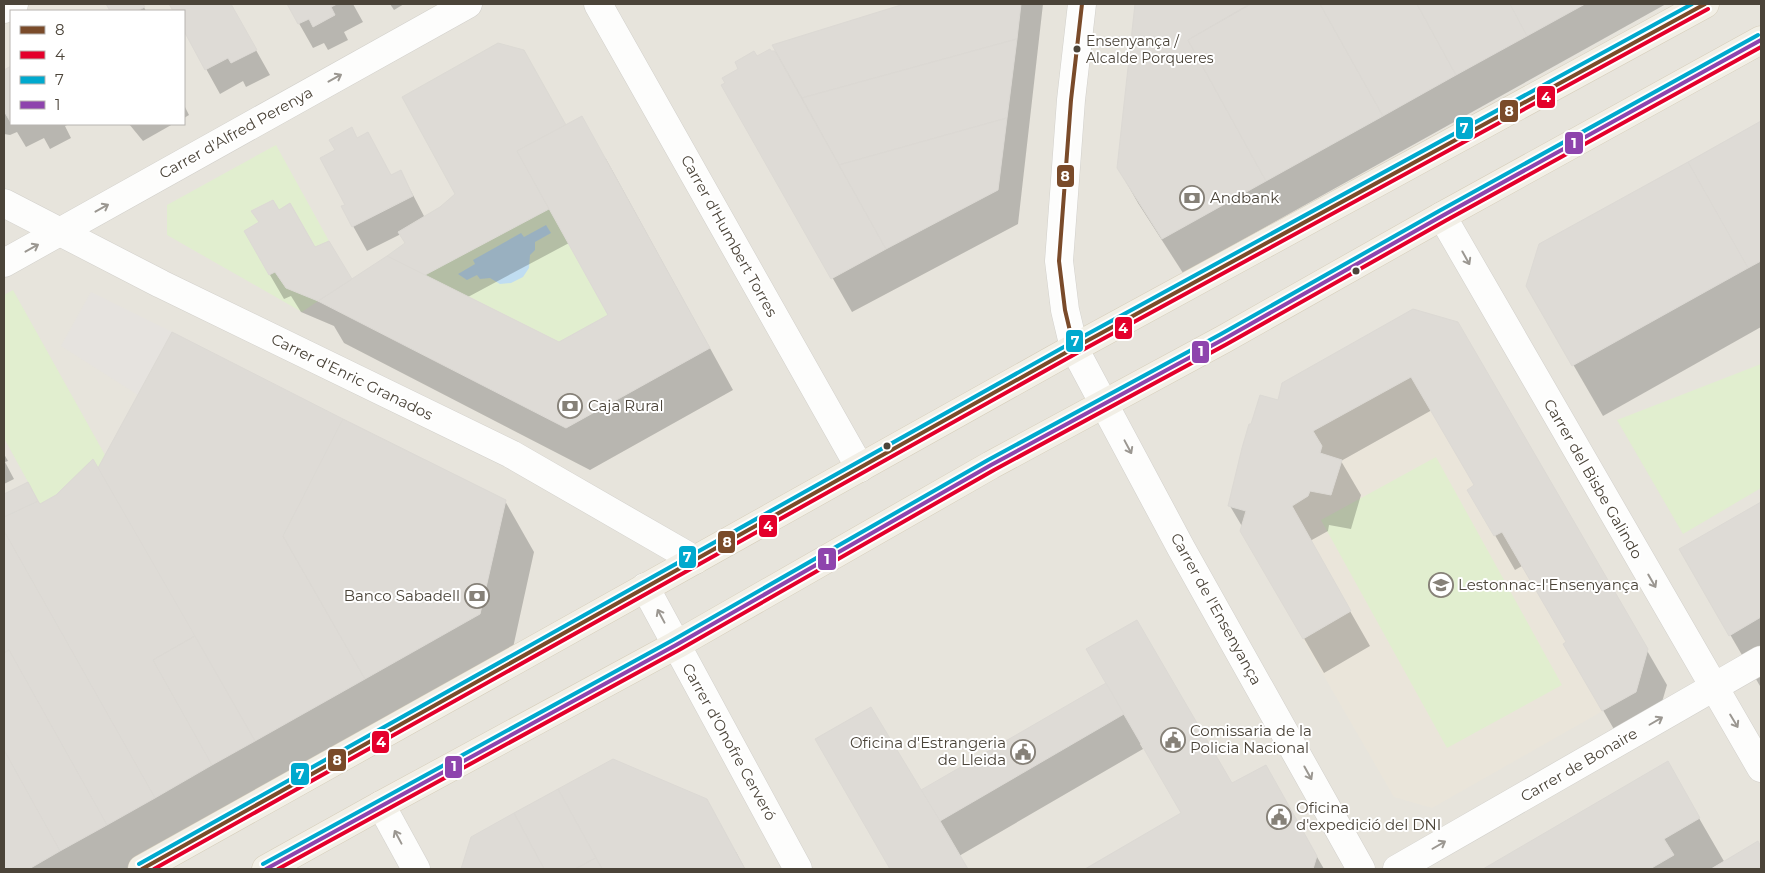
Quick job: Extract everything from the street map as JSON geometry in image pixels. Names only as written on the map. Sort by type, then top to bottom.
[{"type":"main road","points":[[142,869],[1074,348],[1705,4]]},
{"type":"main road","points":[[266,869],[676,645],[982,470],[1224,339],[1761,40]]},
{"type":"street","points":[[4,10],[14,4]]},
{"type":"street","name":"Carrer d'Alfred Perenya","points":[[4,264],[468,4]]},
{"type":"street","name":"Carrer d'Humbert Torres","points":[[598,4],[860,468]]},
{"type":"street","name":"Carrer de l'Ensenyança","points":[[1082,4],[1059,261],[1065,310],[1074,348],[1181,548],[1361,869]]},
{"type":"street","name":"Carrer d'Enric Granados","points":[[4,203],[170,288],[511,454],[695,560]]},
{"type":"street","name":"Carrer del Bisbe Galindo","points":[[1442,216],[1761,768]]},
{"type":"street","name":"Carrer d'Onofre Cerveró","points":[[646,587],[798,869]]},
{"type":"street","name":"Carrer de Bonaire","points":[[1397,869],[1761,660]]},
{"type":"street","points":[[381,805],[416,869]]},
{"type":"shaded area","points":[[4,4],[1761,4],[1761,869],[4,869]]},
{"type":"shaded area","points":[[91,292],[172,332],[138,395],[61,346]]},
{"type":"shaded area","name":"Lestonnac-l'Ensenyança","points":[[1413,309],[1458,322],[1648,649],[1636,692],[1432,808],[1394,797],[1240,531],[1245,511],[1228,506],[1242,448],[1260,395],[1278,400],[1282,383]]},
{"type":"green space","points":[[498,43],[524,50],[566,125],[517,151],[608,315],[559,342],[387,256],[405,243],[398,232],[440,207],[455,194],[402,97]]},
{"type":"green space","points":[[276,145],[329,241],[315,247],[291,204],[279,210],[273,200],[251,211],[259,222],[245,231],[269,275],[275,272],[286,288],[318,301],[302,312],[167,235],[167,205]]},
{"type":"green space","points":[[13,290],[105,455],[98,468],[93,459],[56,495],[40,504],[4,438],[4,295]]},
{"type":"green space","points":[[1761,364],[1761,488],[1683,534],[1617,420]]},
{"type":"green space","points":[[1436,457],[1562,685],[1447,748],[1321,520]]},
{"type":"water","points":[[546,225],[551,233],[535,242],[535,250],[530,255],[529,268],[523,277],[511,283],[500,284],[490,278],[480,279],[477,275],[467,280],[458,274],[475,264],[473,260],[521,233],[524,237]]},
{"type":"building","points":[[106,4],[143,4],[145,7],[139,10],[109,10]]},
{"type":"building","points":[[169,4],[231,4],[257,50],[231,63],[228,58],[205,70],[185,33],[185,10],[172,10]]},
{"type":"building","points":[[287,4],[337,4],[331,7],[335,15],[313,27],[309,19],[298,24]]},
{"type":"building","points":[[904,4],[1021,4],[1017,39],[802,98],[772,45]]},
{"type":"building","points":[[1135,4],[1248,5],[1188,40],[1266,181],[1162,239],[1117,168]]},
{"type":"building","points":[[1251,4],[1320,4],[1383,116],[1266,181],[1188,40]]},
{"type":"building","points":[[1320,4],[1417,4],[1456,75],[1383,116]]},
{"type":"building","points":[[1417,4],[1510,4],[1527,36],[1456,75]]},
{"type":"building","points":[[1510,4],[1585,4],[1527,36]]},
{"type":"building","points":[[1017,39],[1007,118],[839,165],[802,98]]},
{"type":"building","points":[[498,43],[524,50],[566,125],[517,151],[549,209],[425,275],[387,256],[405,243],[398,232],[440,207],[455,194],[402,97]]},
{"type":"building","points":[[770,49],[775,51],[886,249],[831,279],[721,85],[725,83],[722,78],[738,69],[735,62],[754,51],[757,56]]},
{"type":"building","points":[[10,67],[10,121],[4,111],[4,70]]},
{"type":"building","points":[[582,116],[710,348],[566,428],[318,301],[387,256],[559,342],[608,315],[517,151]]},
{"type":"building","points":[[1007,118],[998,190],[886,249],[839,165]]},
{"type":"building","points":[[1761,121],[1761,261],[1748,268],[1688,162]]},
{"type":"building","points":[[352,127],[357,138],[368,132],[391,175],[401,170],[413,196],[352,227],[341,206],[345,205],[320,158],[335,150],[329,140]]},
{"type":"building","points":[[1688,162],[1748,268],[1572,366],[1526,286],[1539,244]]},
{"type":"building","points":[[273,200],[279,210],[290,203],[315,247],[329,241],[352,279],[318,301],[286,288],[275,272],[269,275],[244,231],[259,222],[251,211]]},
{"type":"building","points":[[1413,309],[1458,322],[1648,649],[1636,692],[1602,711],[1563,644],[1566,642],[1502,532],[1494,536],[1467,490],[1474,485],[1411,377],[1313,431],[1322,446],[1320,453],[1342,460],[1331,495],[1310,491],[1308,496],[1292,506],[1351,611],[1303,639],[1240,531],[1246,511],[1228,506],[1242,448],[1260,395],[1278,400],[1282,383]]},
{"type":"building","points":[[172,332],[343,419],[283,536],[365,679],[255,741],[98,468]]},
{"type":"building","points":[[343,419],[506,500],[480,614],[365,679],[283,536]]},
{"type":"building","points":[[93,459],[195,636],[153,660],[212,765],[155,798],[4,531],[4,517],[38,501],[40,504],[56,495]]},
{"type":"building","points":[[28,482],[38,501],[4,517],[4,494]]},
{"type":"building","points":[[1761,502],[1761,617],[1729,636],[1679,549]]},
{"type":"building","points":[[4,531],[155,798],[107,825],[9,650],[4,653]]},
{"type":"building","name":"Comissaria de la Policia Nacional","points":[[1137,620],[1232,783],[1266,765],[1317,856],[1313,869],[1085,869],[1181,813],[1086,649]]},
{"type":"building","points":[[195,636],[255,741],[212,765],[153,660]]},
{"type":"building","points":[[9,650],[107,825],[60,851],[4,750],[4,653]]},
{"type":"building","name":"Oficina d'Estrangeria de Lleida","points":[[1106,683],[1124,714],[940,821],[921,790]]},
{"type":"building","points":[[871,707],[968,869],[890,869],[815,739]]},
{"type":"building","points":[[4,750],[60,851],[29,869],[4,869]]},
{"type":"building","points":[[613,759],[707,799],[745,869],[602,869],[558,789]]},
{"type":"building","points":[[1668,761],[1700,818],[1664,839],[1674,855],[1650,869],[1483,869]]},
{"type":"building","points":[[558,789],[596,858],[575,869],[544,869],[514,813]]},
{"type":"building","points":[[514,813],[544,869],[461,869],[471,837]]},
{"type":"building","points":[[1758,841],[1761,847],[1761,869],[1711,869]]},
{"type":"building","points":[[596,858],[602,869],[575,869]]},
{"type":"transit line","name":"8","points":[[1074,348],[1065,310],[1059,261],[1071,100],[1082,4]]},
{"type":"transit line","name":"7","points":[[139,864],[1071,343],[1692,4]]},
{"type":"transit line","name":"8","points":[[142,869],[1074,348],[1705,4]]},
{"type":"transit line","name":"4","points":[[154,869],[1077,353],[1708,9]]},
{"type":"transit line","name":"7","points":[[263,864],[673,640],[988,460],[1221,334],[1758,35]]},
{"type":"transit line","name":"1","points":[[266,869],[676,645],[991,465],[1224,339],[1761,40]]},
{"type":"transit line","name":"4","points":[[278,869],[679,650],[994,470],[1227,344],[1445,221],[1761,47]]},
{"type":"place","name":"Ensenyança / Alcalde Porqueres","points":[[1077,49]]},
{"type":"place","name":"Andbank","points":[[1192,198]]},
{"type":"place","name":"Caja Rural","points":[[570,406]]},
{"type":"place","name":"Lestonnac-l'Ensenyança","points":[[1441,585]]},
{"type":"place","name":"Banco Sabadell","points":[[477,596]]},
{"type":"place","name":"Comissaria de la Policia Nacional","points":[[1173,740]]},
{"type":"place","name":"Oficina d'Estrangeria de Lleida","points":[[1023,752]]},
{"type":"place","name":"Oficina d'expedició del DNI","points":[[1279,817]]}]
